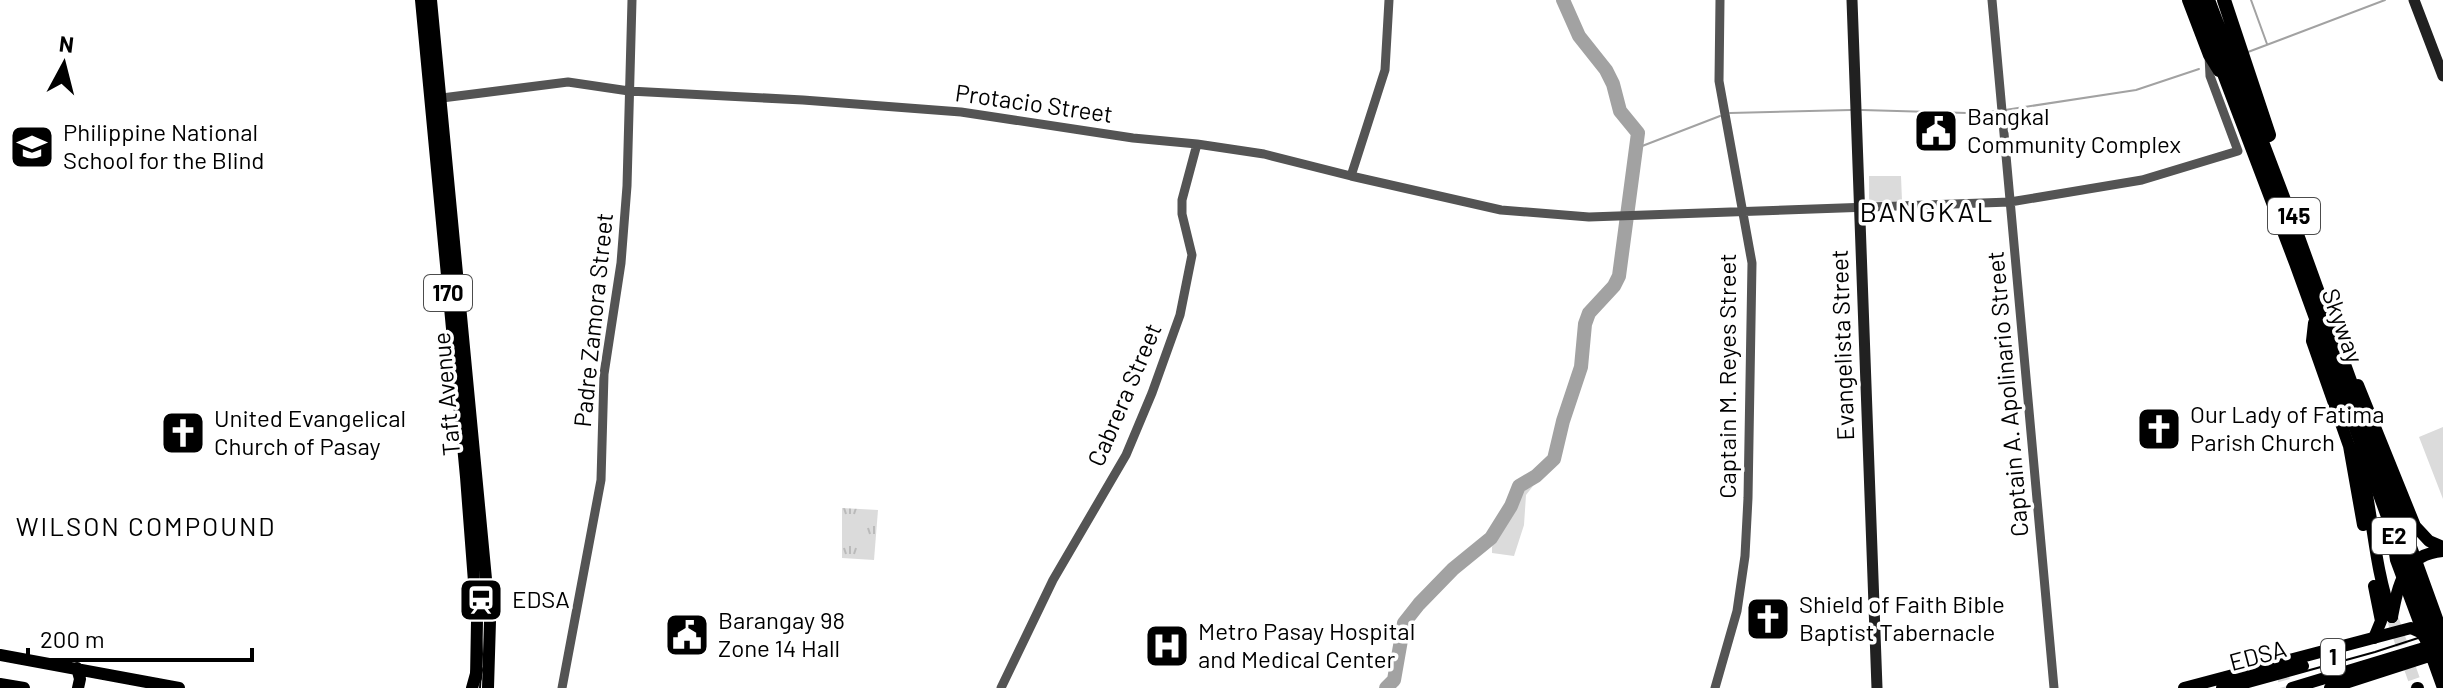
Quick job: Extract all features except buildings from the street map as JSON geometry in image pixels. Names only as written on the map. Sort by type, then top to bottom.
[{"type":"highway","name":"Skyway","points":[[2196,0],[2296,263],[2443,668]]},
{"type":"highway","name":"Skyway","points":[[2211,0],[2443,642]]},
{"type":"highway","points":[[2224,0],[2280,172],[2280,190]]},
{"type":"main road","name":"Taft Avenue","points":[[421,0],[436,99],[490,621],[488,688]]},
{"type":"main road","name":"Taft Avenue","points":[[431,0],[477,621],[474,688]]},
{"type":"main road","name":"Evangelista Street","points":[[1852,0],[1877,688]]},
{"type":"main road","name":"145","points":[[2188,0],[2209,55],[2220,71],[2314,323],[2347,416],[2368,498]]},
{"type":"main road","name":"145","points":[[2211,0],[2347,360],[2443,630]]},
{"type":"main road","points":[[2414,0],[2443,76]]},
{"type":"main road","points":[[2314,323],[2312,341],[2354,465],[2381,621],[2374,638]]},
{"type":"main road","points":[[2347,360],[2407,508],[2419,531],[2443,549]]},
{"type":"main road","points":[[2375,590],[2389,590],[2395,577],[2387,477]]},
{"type":"main road","name":"E2","points":[[2368,498],[2380,579],[2392,617],[2400,579],[2408,566],[2424,555],[2443,549]]},
{"type":"main road","points":[[2396,560],[2443,688]]},
{"type":"main road","name":"EDSA","points":[[2222,688],[2443,622]]},
{"type":"main road","points":[[2374,638],[2411,628],[2425,638]]},
{"type":"main road","name":"1","points":[[2184,688],[2277,667],[2374,638]]},
{"type":"main road","name":"EDSA","points":[[2292,688],[2443,642]]},
{"type":"main road","name":"1","points":[[2330,688],[2429,656],[2443,642]]},
{"type":"main road","points":[[0,655],[179,688]]},
{"type":"main road","points":[[77,668],[80,679],[78,688]]},
{"type":"main road","points":[[0,684],[24,688]]},
{"type":"street","name":"Padre Zamora Street","points":[[562,688],[601,480],[604,368],[618,292],[626,207],[632,0]]},
{"type":"street","points":[[1351,176],[1385,70],[1389,0]]},
{"type":"street","name":"Captain M. Reyes Street","points":[[1715,688],[1737,611],[1748,498],[1752,263],[1719,81],[1720,0]]},
{"type":"street","name":"Captain A. Apolinario Street","points":[[1992,0],[2054,688]]},
{"type":"street","name":"Protacio Street","points":[[436,99],[568,82],[629,91],[961,112],[1300,161],[1351,176],[1501,210],[1617,216],[2010,202],[2142,180],[2238,151],[2209,71],[2209,55]]},
{"type":"street","name":"Cabrera Street","points":[[1001,688],[1053,580],[1126,455],[1180,315],[1192,255],[1182,214],[1182,200],[1197,144]]},
{"type":"green space","points":[[1869,176],[1901,176],[1902,201],[1869,202]]},
{"type":"green space","points":[[2443,427],[2443,499],[2419,437]]},
{"type":"green space","points":[[1533,486],[1526,495],[1524,525],[1514,556],[1492,553],[1492,547],[1522,491]]},
{"type":"green space","points":[[842,508],[878,510],[874,560],[842,558]]},
{"type":"waterway","points":[[1386,688],[1394,680],[1404,623],[1453,569],[1491,538],[1511,506],[1519,486],[1536,476],[1554,459],[1581,367],[1585,324],[1589,313],[1614,286],[1619,276],[1638,133],[1620,111],[1606,70],[1579,36],[1563,0]]},
{"type":"waterway","points":[[2251,0],[2267,44]]},
{"type":"waterway","points":[[2248,52],[2385,0]]},
{"type":"waterway","points":[[2005,110],[2136,90],[2199,69]]},
{"type":"waterway","points":[[1730,113],[1851,110]]},
{"type":"waterway","points":[[1862,110],[1999,111]]},
{"type":"waterway","points":[[1637,148],[1720,116]]},
{"type":"tunnel","points":[[2392,617],[2417,688]]},
{"type":"tunnel","points":[[2281,669],[2286,688]]},
{"type":"tram line","points":[[423,0],[475,539],[482,654],[480,688]]},
{"type":"tram line","points":[[2245,688],[2443,630]]},
{"type":"place","name":"Bangkal Community Complex","points":[[1936,131]]},
{"type":"place","name":"Philippine National School for the Blind","points":[[32,147]]},
{"type":"place","name":"Our Lady of Fatima Parish Church","points":[[2159,429]]},
{"type":"place","name":"United Evangelical Church of Pasay","points":[[183,433]]},
{"type":"place","name":"EDSA","points":[[481,600]]},
{"type":"place","name":"Shield of Faith Bible Baptist Tabernacle","points":[[1768,619]]},
{"type":"place","name":"Barangay 98 Zone 14 Hall","points":[[687,635]]},
{"type":"place","name":"Metro Pasay Hospital and Medical Center","points":[[1167,646]]},
{"type":"district","name":"BANGKAL","points":[[1927,212]]},
{"type":"district","name":"WILSON COMPOUND","points":[[146,527]]}]
